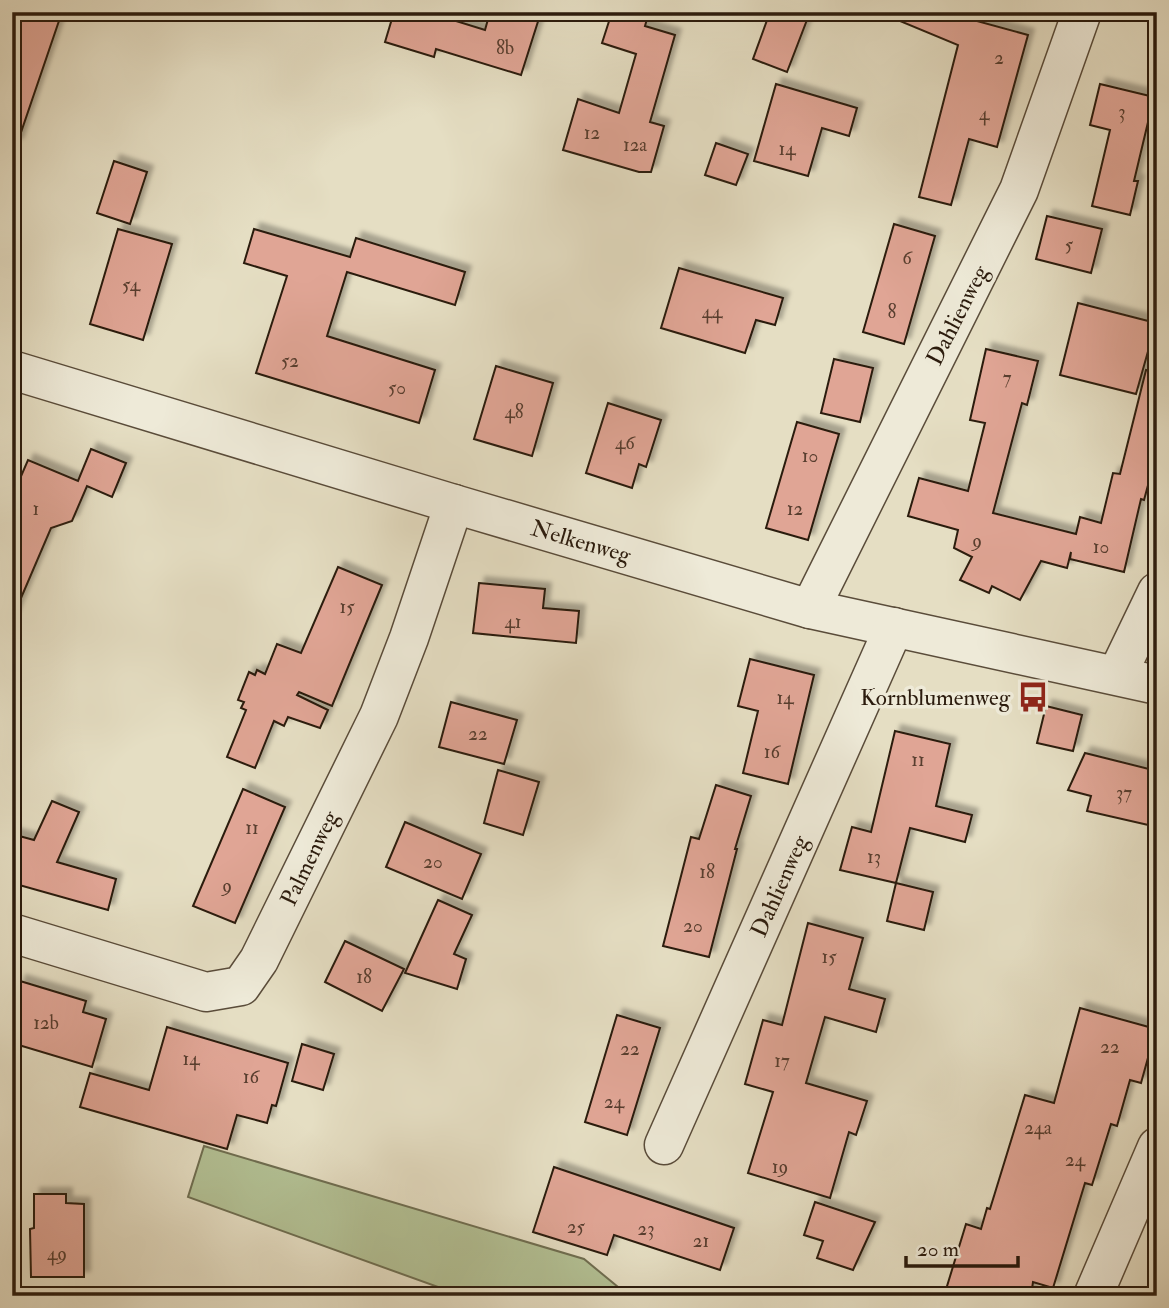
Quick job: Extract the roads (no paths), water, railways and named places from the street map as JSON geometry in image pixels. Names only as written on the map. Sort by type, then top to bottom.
[{"type":"street","name":"Dahlienweg","points":[[810,609],[1019,190],[1082,12]]},
{"type":"street","name":"Nelkenweg","points":[[17,381],[454,504],[810,609],[1157,685]]},
{"type":"street","name":"Palmenweg","points":[[12,933],[206,992],[241,986],[259,960],[379,716],[409,638],[454,504]]},
{"type":"street","points":[[1117,676],[1157,592]]},
{"type":"street","name":"Dahlienweg","points":[[664,1144],[894,627]]},
{"type":"street","points":[[1093,1296],[1157,1147]]},
{"type":"place","name":"Kornblumenweg","points":[[1033,697]]}]
